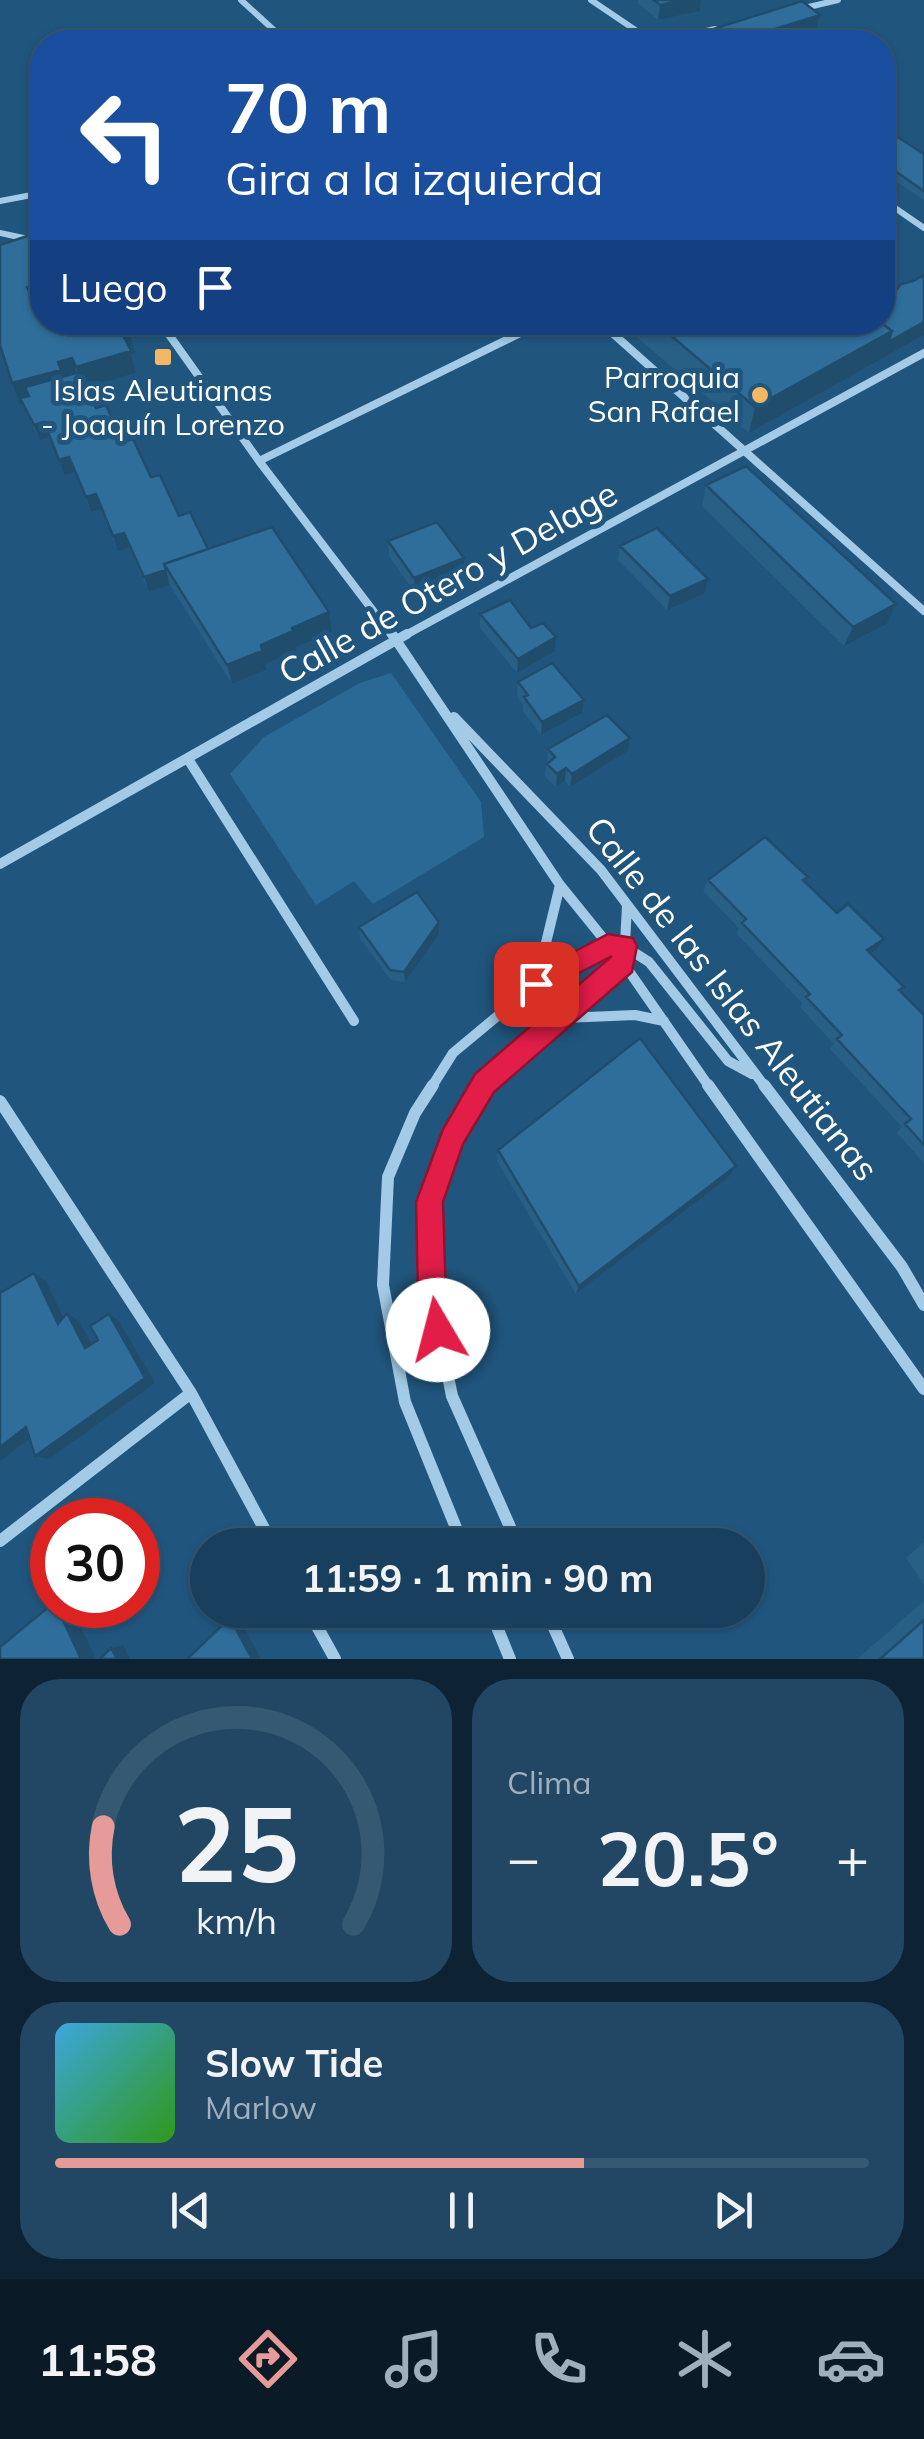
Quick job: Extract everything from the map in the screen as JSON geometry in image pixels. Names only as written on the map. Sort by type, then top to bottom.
[{"type":"street","points":[[241,0],[274,30]]},
{"type":"street","points":[[591,0],[637,30]]},
{"type":"street","points":[[784,13],[838,0]]},
{"type":"street","points":[[712,30],[730,26]]},
{"type":"street","points":[[0,190],[16,195]]},
{"type":"street","points":[[0,201],[30,194]]},
{"type":"street","points":[[895,208],[924,228]]},
{"type":"street","points":[[0,234],[30,238]]},
{"type":"street","name":"Calle de las Islas Aleutianas","points":[[169,335],[259,461],[396,640],[560,885],[624,964],[802,1223],[924,1389]]},
{"type":"street","points":[[259,461],[516,335]]},
{"type":"street","points":[[615,335],[924,611]]},
{"type":"street","name":"Calle de Otero y Delage","points":[[0,864],[396,640],[924,353]]},
{"type":"street","name":"Calle de las Islas Aleutianas","points":[[436,698],[601,870],[902,1266],[924,1306]]},
{"type":"street","points":[[188,759],[354,1021]]},
{"type":"street","points":[[536,984],[560,885]]},
{"type":"street","points":[[510,1528],[452,1396],[432,1297],[430,1202],[452,1138],[484,1083],[624,964],[627,905]]},
{"type":"street","points":[[457,1528],[405,1402],[383,1284],[388,1176],[415,1113],[453,1054],[536,984],[608,945],[624,946],[650,962],[728,1061],[758,1076]]},
{"type":"street","points":[[563,1018],[634,1016],[664,1021]]},
{"type":"street","points":[[0,1101],[191,1393],[264,1528]]},
{"type":"street","points":[[0,1541],[191,1393]]},
{"type":"street","points":[[318,1628],[335,1659]]},
{"type":"street","points":[[497,1628],[510,1659]]},
{"type":"street","points":[[554,1628],[568,1659]]},
{"type":"shaded area","points":[[391,673],[481,802],[484,837],[373,904],[354,881],[316,905],[230,774],[264,737],[360,683]]},
{"type":"building","points":[[654,0],[684,0],[660,5]]},
{"type":"building","points":[[802,1],[820,15],[772,30],[710,30]]},
{"type":"building","points":[[895,135],[924,154],[924,191],[895,171]]},
{"type":"building","points":[[30,235],[30,335],[123,335],[131,351],[76,367],[72,358],[58,362],[61,370],[12,383],[0,345],[0,245]]},
{"type":"building","points":[[924,275],[924,322],[888,342],[891,335],[895,335],[895,291]]},
{"type":"building","points":[[670,335],[885,335],[755,407]]},
{"type":"building","points":[[80,372],[96,408],[106,405],[123,442],[133,439],[151,477],[160,475],[179,516],[190,512],[208,549],[164,564],[166,570],[144,577],[124,533],[113,536],[96,494],[86,497],[69,457],[59,460],[44,422],[34,425],[20,398],[29,396],[25,387]]},
{"type":"building","points":[[746,466],[896,604],[853,627],[706,485]]},
{"type":"building","points":[[437,522],[464,558],[414,578],[388,541]]},
{"type":"building","points":[[272,527],[329,612],[261,645],[262,651],[227,665],[164,564]]},
{"type":"building","points":[[657,528],[708,579],[670,596],[620,546]]},
{"type":"building","points":[[510,600],[531,628],[543,623],[556,637],[518,659],[480,614]]},
{"type":"building","points":[[552,663],[584,700],[542,722],[518,682]]},
{"type":"building","points":[[607,715],[630,738],[572,774],[566,768],[557,774],[547,764],[555,757],[548,749]]},
{"type":"building","points":[[765,837],[808,877],[803,880],[837,913],[848,904],[884,939],[867,950],[904,987],[899,990],[924,1015],[924,1145],[905,1124],[911,1119],[837,1039],[842,1035],[806,997],[810,994],[742,923],[746,919],[708,880]]},
{"type":"building","points":[[417,892],[439,922],[404,972],[390,970],[359,927]]},
{"type":"building","points":[[640,1038],[736,1166],[579,1286],[498,1150]]},
{"type":"building","points":[[34,1273],[58,1324],[67,1313],[85,1348],[98,1340],[90,1326],[109,1314],[145,1378],[35,1456],[26,1427],[0,1447],[0,1293]]},
{"type":"building","points":[[924,1620],[924,1659],[880,1659]]},
{"type":"building","points":[[30,1622],[30,1628],[67,1628],[81,1659],[0,1659],[0,1647]]},
{"type":"building","points":[[220,1628],[235,1628],[252,1659],[187,1659]]},
{"type":"building","points":[[111,1648],[117,1659],[100,1659]]},
{"type":"place","name":"Islas Aleutianas - Joaquín Lorenzo","points":[[163,357]]},
{"type":"place","name":"Parroquia San Rafael","points":[[760,395]]},
{"type":"route","points":[[438,1330],[432,1297],[430,1202],[452,1138],[484,1083],[624,964],[624,946],[608,945],[536,984]]}]
